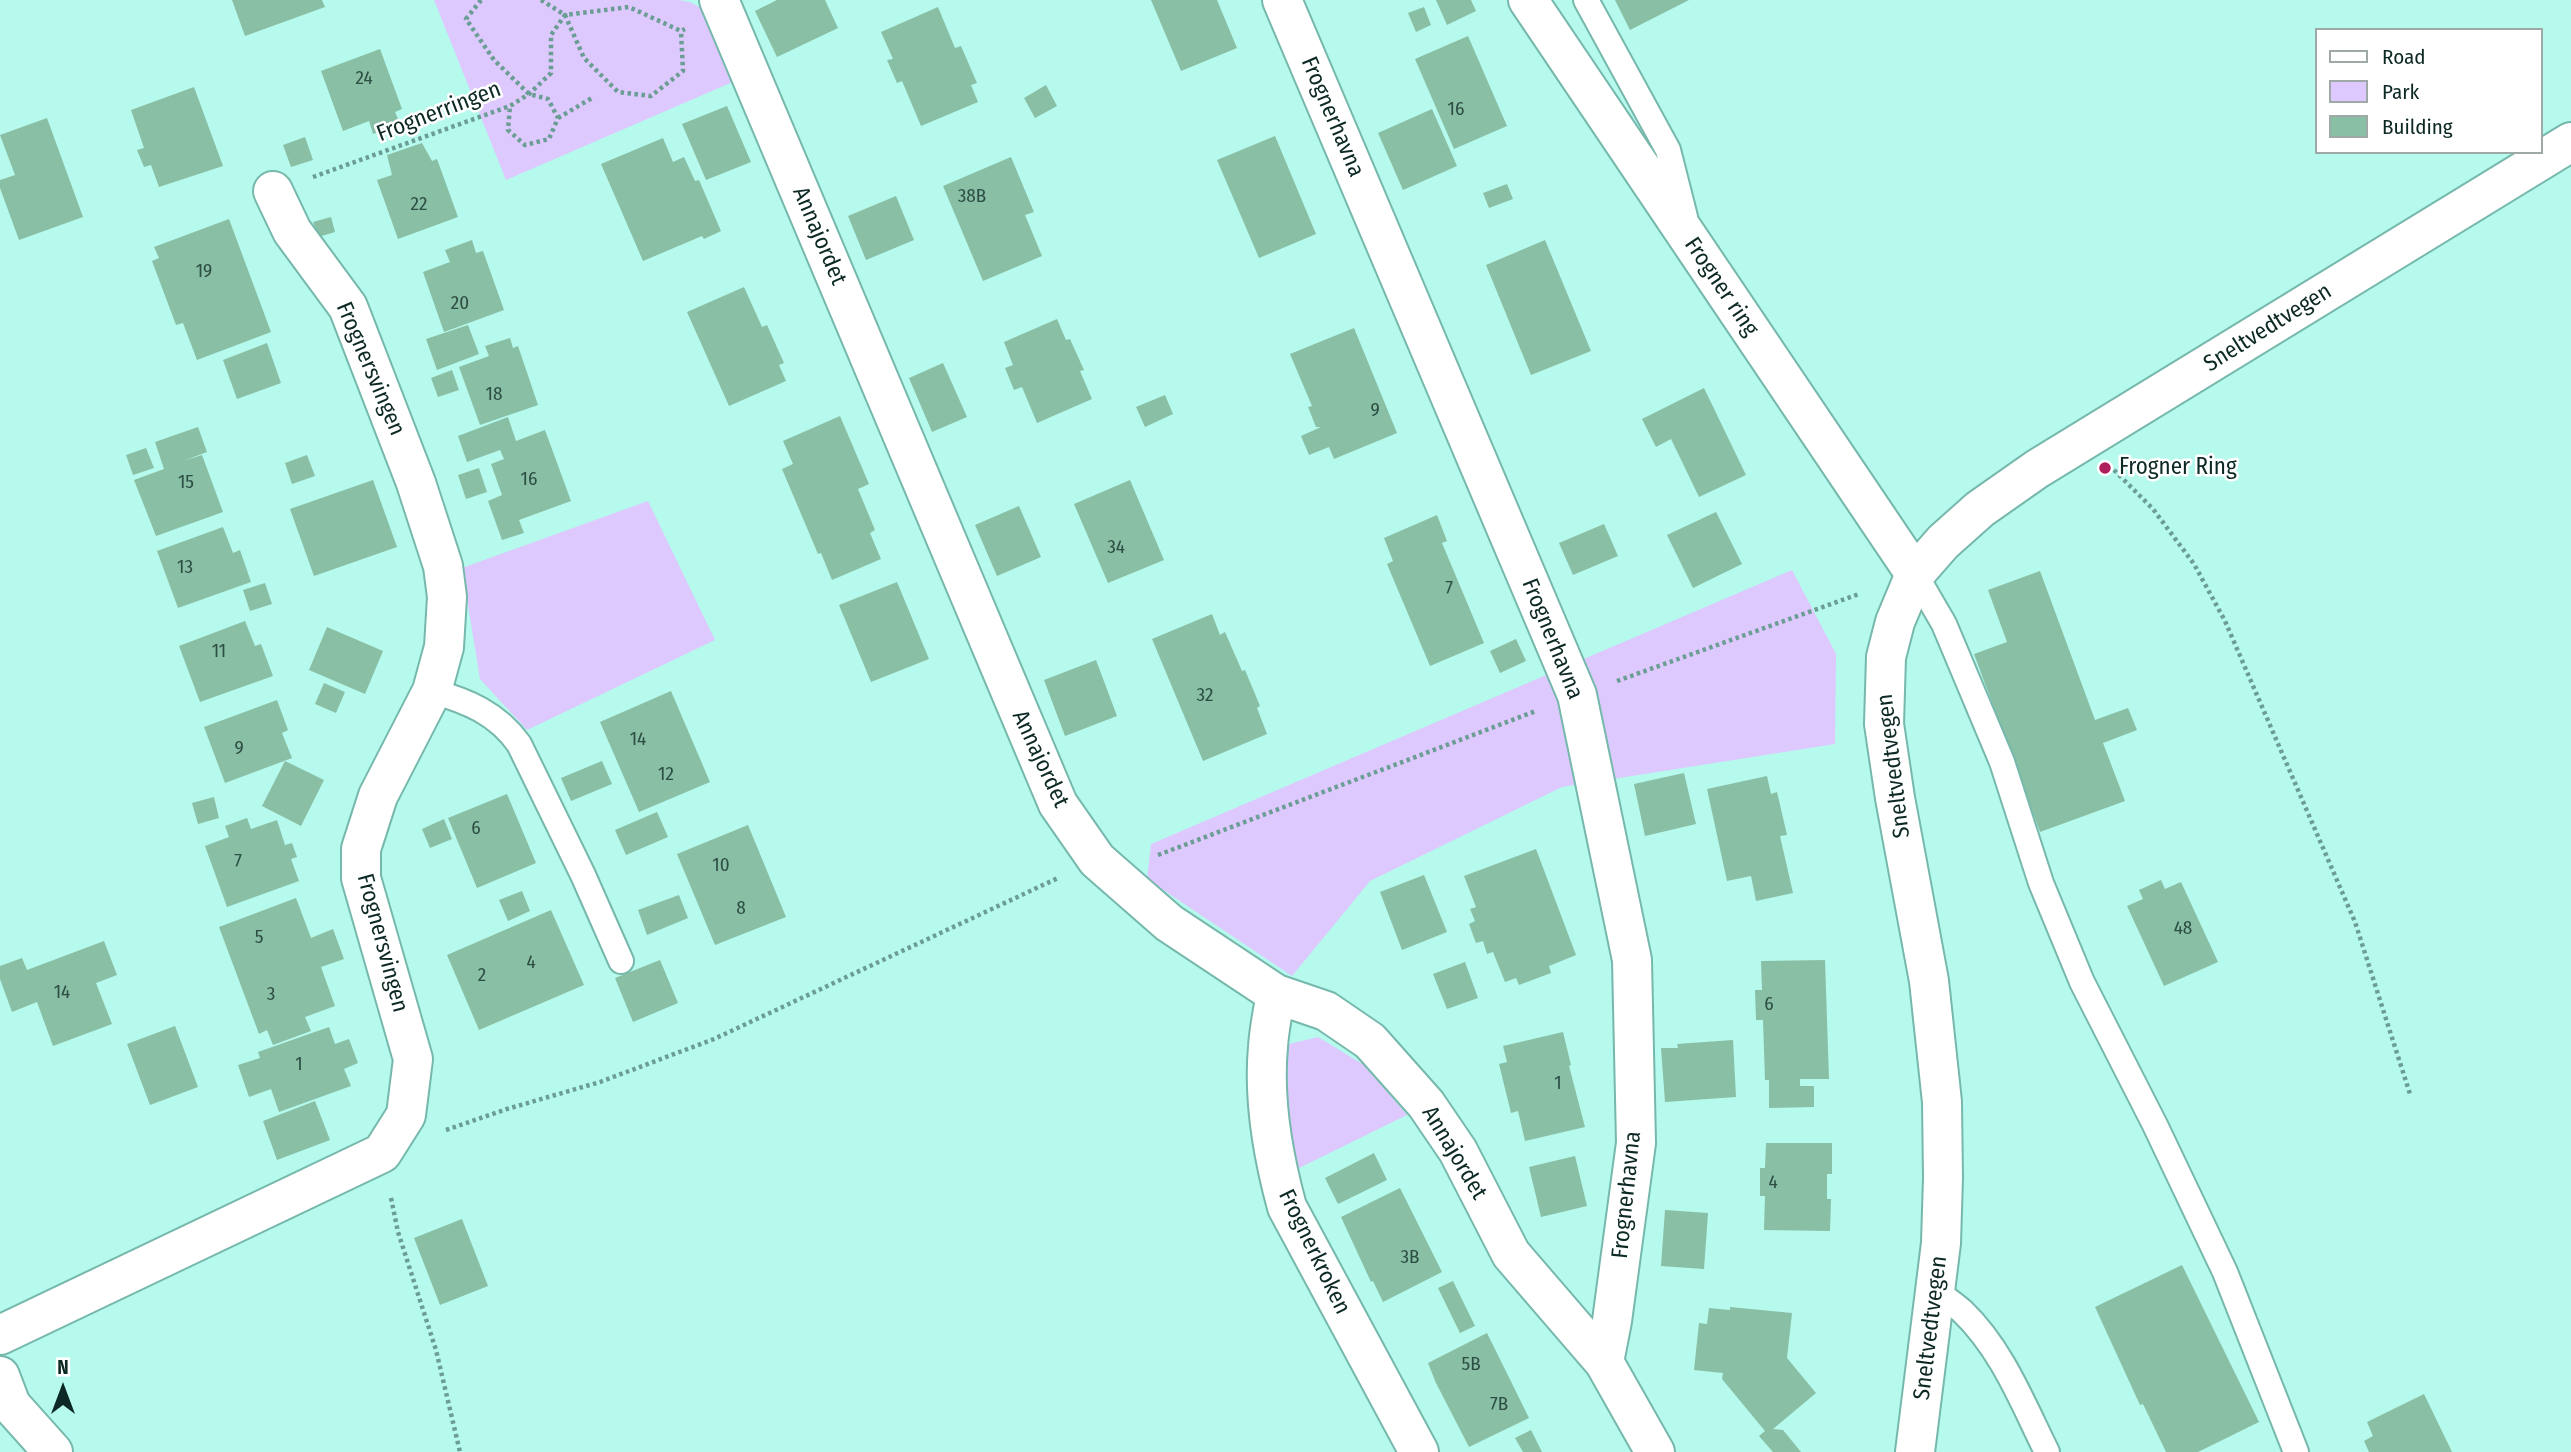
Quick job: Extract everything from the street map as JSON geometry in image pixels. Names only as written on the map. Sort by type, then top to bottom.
[{"type":"street","name":"Frognerhavna","points":[[1282,0],[1577,695],[1632,960],[1636,1143],[1604,1362]]},
{"type":"street","name":"Frogner ring","points":[[1528,0],[1915,574]]},
{"type":"street","name":"Annajordet","points":[[721,6],[1058,804],[1104,866],[1169,923],[1276,994],[1326,1011],[1370,1041],[1426,1104],[1458,1151],[1511,1254],[1604,1362],[1654,1452]]},
{"type":"street","name":"Sneltvedtvegen","points":[[1914,1452],[1941,1243],[1943,1178],[1938,1055],[1929,981],[1884,724],[1886,657],[1895,622],[1915,574],[1943,542],[1980,509],[2037,469],[2571,142]]},
{"type":"street","name":"Frognersvingen","points":[[273,191],[292,231],[348,307],[416,484],[439,554],[447,597],[444,647],[432,691],[379,796],[361,849],[361,878],[413,1059],[406,1115],[382,1153]]},
{"type":"street","name":"Frognerkroken","points":[[1276,994],[1268,1048],[1269,1115],[1276,1168],[1287,1207],[1419,1452]]},
{"type":"street","points":[[0,1335],[382,1153]]},
{"type":"street","points":[[0,1376],[11,1405],[53,1452]]},
{"type":"lane","points":[[1586,0],[1668,150],[1691,242]]},
{"type":"lane","points":[[1915,574],[1944,624],[2002,762],[2041,883],[2082,982],[2155,1125],[2225,1272],[2296,1452]]},
{"type":"lane","points":[[432,691],[464,700],[510,730],[583,875],[621,961]]},
{"type":"lane","points":[[1936,1291],[1962,1311],[1982,1334],[2004,1368],[2046,1452]]},
{"type":"path","points":[[481,0],[466,19],[494,60],[529,94],[548,99],[558,118]]},
{"type":"path","points":[[541,0],[565,15],[584,58],[618,92],[651,96],[683,71],[681,31]]},
{"type":"path","points":[[681,31],[721,6]]},
{"type":"path","points":[[565,15],[629,7],[681,31]]},
{"type":"path","name":"Frognerringen","points":[[273,191],[510,106],[529,94],[551,73],[551,36],[565,15]]},
{"type":"path","points":[[510,106],[508,130],[526,145],[550,139],[558,118],[592,98]]},
{"type":"path","points":[[2084,440],[2153,509],[2194,564],[2225,621],[2355,922],[2410,1094]]},
{"type":"path","points":[[444,1131],[507,1109],[600,1082],[715,1039],[1104,866],[1915,574]]},
{"type":"path","points":[[382,1153],[398,1232],[436,1350],[460,1452]]},
{"type":"green space","points":[[434,0],[690,2],[708,12],[742,78],[506,180]]},
{"type":"green space","points":[[648,501],[715,640],[527,730],[480,679],[462,568]]},
{"type":"green space","points":[[1792,570],[1836,654],[1835,744],[1562,787],[1370,881],[1292,976],[1147,879],[1151,844]]},
{"type":"green space","points":[[1318,1037],[1364,1065],[1407,1115],[1295,1170],[1282,1117],[1289,1044]]},
{"type":"building","points":[[232,0],[322,0],[325,7],[245,36]]},
{"type":"building","points":[[777,0],[825,0],[838,28],[777,57],[755,11]]},
{"type":"building","points":[[1151,0],[1217,0],[1237,48],[1181,71]]},
{"type":"building","points":[[1436,0],[1471,0],[1476,11],[1447,25]]},
{"type":"building","points":[[1615,0],[1689,0],[1630,30]]},
{"type":"building","points":[[938,7],[955,48],[961,46],[977,83],[971,85],[978,102],[921,126],[902,81],[897,83],[887,60],[893,59],[881,32]]},
{"type":"building","points":[[1424,7],[1431,25],[1416,32],[1408,13]]},
{"type":"building","points":[[1468,36],[1507,126],[1454,149],[1415,59]]},
{"type":"building","points":[[380,49],[402,109],[395,112],[400,124],[373,134],[369,121],[343,131],[321,71]]},
{"type":"building","points":[[1046,85],[1057,106],[1035,118],[1024,98]]},
{"type":"building","points":[[194,87],[223,166],[159,187],[151,165],[144,167],[137,150],[144,148],[131,110]]},
{"type":"building","points":[[727,106],[751,162],[706,180],[682,124]]},
{"type":"building","points":[[1432,109],[1457,166],[1403,190],[1378,133]]},
{"type":"building","points":[[47,118],[83,217],[19,240],[0,188],[0,180],[15,175],[0,135]]},
{"type":"building","points":[[1275,136],[1316,234],[1259,258],[1217,160]]},
{"type":"building","points":[[305,137],[313,160],[291,167],[283,145]]},
{"type":"building","points":[[663,138],[673,162],[684,157],[695,181],[699,180],[721,231],[704,239],[702,236],[643,261],[601,164]]},
{"type":"building","points":[[422,143],[432,161],[437,159],[458,217],[398,239],[377,180],[392,175],[387,155]]},
{"type":"building","points":[[1011,157],[1034,212],[1025,215],[1042,256],[983,281],[943,186]]},
{"type":"building","points":[[1507,184],[1513,199],[1489,208],[1483,193]]},
{"type":"building","points":[[896,196],[914,240],[866,260],[848,216]]},
{"type":"building","points":[[331,217],[335,232],[318,237],[313,222]]},
{"type":"building","points":[[229,219],[271,332],[197,360],[183,323],[176,325],[152,261],[159,258],[154,247]]},
{"type":"building","points":[[472,240],[476,253],[483,251],[504,310],[444,332],[423,272],[450,262],[445,250]]},
{"type":"building","points":[[1545,240],[1591,351],[1531,375],[1486,265]]},
{"type":"building","points":[[744,287],[762,327],[767,325],[784,363],[779,365],[786,381],[729,406],[687,312]]},
{"type":"building","points":[[1057,319],[1066,340],[1070,339],[1084,370],[1080,371],[1092,399],[1037,423],[1022,387],[1014,390],[1005,368],[1013,365],[1004,342]]},
{"type":"building","points":[[468,325],[479,354],[437,370],[426,339]]},
{"type":"building","points":[[1354,328],[1397,433],[1334,459],[1329,447],[1309,455],[1301,436],[1321,427],[1316,427],[1308,407],[1312,406],[1290,354]]},
{"type":"building","points":[[510,338],[513,348],[518,346],[538,405],[480,425],[459,367],[489,356],[485,346]]},
{"type":"building","points":[[267,343],[281,383],[237,399],[223,360]]},
{"type":"building","points":[[943,363],[967,417],[932,432],[909,378]]},
{"type":"building","points":[[452,370],[459,390],[438,397],[431,378]]},
{"type":"building","points":[[1704,388],[1746,475],[1699,497],[1671,439],[1656,447],[1642,419]]},
{"type":"building","points":[[1165,395],[1173,414],[1145,427],[1136,407]]},
{"type":"building","points":[[840,416],[869,484],[858,489],[875,530],[870,533],[881,559],[832,580],[782,469],[793,464],[783,441]]},
{"type":"building","points":[[508,417],[516,441],[545,430],[571,501],[519,520],[524,533],[502,540],[488,501],[502,495],[491,464],[504,459],[500,450],[467,462],[458,436]]},
{"type":"building","points":[[198,427],[207,452],[183,461],[202,455],[223,512],[156,536],[134,480],[164,469],[155,442]]},
{"type":"building","points":[[146,448],[154,468],[133,475],[126,455]]},
{"type":"building","points":[[307,455],[315,476],[292,484],[285,463]]},
{"type":"building","points":[[479,468],[487,492],[466,499],[458,475]]},
{"type":"building","points":[[373,480],[397,547],[314,576],[290,509]]},
{"type":"building","points":[[1130,480],[1164,560],[1108,583],[1074,504]]},
{"type":"building","points":[[1019,506],[1041,557],[997,576],[975,525]]},
{"type":"building","points":[[1716,512],[1742,564],[1693,588],[1667,535]]},
{"type":"building","points":[[1437,515],[1447,541],[1442,543],[1484,643],[1430,666],[1387,564],[1393,561],[1384,538]]},
{"type":"building","points":[[1604,524],[1618,556],[1573,575],[1559,543]]},
{"type":"building","points":[[223,527],[233,553],[240,550],[251,582],[178,608],[157,551]]},
{"type":"building","points":[[2040,571],[2095,720],[2128,708],[2137,730],[2103,743],[2125,801],[2040,832],[1974,654],[2007,642],[1988,590]]},
{"type":"building","points":[[897,582],[929,659],[871,682],[839,605]]},
{"type":"building","points":[[265,583],[272,604],[250,611],[243,590]]},
{"type":"building","points":[[1212,614],[1220,635],[1225,632],[1242,671],[1245,670],[1260,706],[1257,708],[1267,734],[1203,761],[1152,639]]},
{"type":"building","points":[[245,621],[255,646],[261,644],[273,676],[200,702],[179,646]]},
{"type":"building","points":[[327,627],[383,651],[365,694],[309,670]]},
{"type":"building","points":[[1516,639],[1526,661],[1500,673],[1490,651]]},
{"type":"building","points":[[1096,660],[1117,716],[1065,736],[1044,680]]},
{"type":"building","points":[[324,683],[345,692],[336,713],[315,704]]},
{"type":"building","points":[[671,691],[710,782],[639,812],[600,722]]},
{"type":"building","points":[[277,700],[288,730],[282,733],[292,758],[225,783],[204,727]]},
{"type":"building","points":[[285,761],[324,780],[301,826],[262,806]]},
{"type":"building","points":[[602,761],[612,784],[571,801],[561,778]]},
{"type":"building","points":[[1684,773],[1696,824],[1645,836],[1634,784]]},
{"type":"building","points":[[1767,776],[1771,794],[1777,792],[1787,835],[1780,836],[1793,893],[1756,901],[1751,876],[1727,881],[1707,789]]},
{"type":"building","points":[[507,794],[536,863],[477,888],[448,818]]},
{"type":"building","points":[[214,797],[219,818],[198,824],[192,803]]},
{"type":"building","points":[[657,812],[668,837],[626,855],[615,830]]},
{"type":"building","points":[[247,818],[251,829],[277,820],[285,845],[292,843],[297,857],[291,859],[299,881],[227,907],[205,846],[229,837],[225,826]]},
{"type":"building","points":[[444,819],[452,839],[430,848],[422,829]]},
{"type":"building","points":[[748,825],[786,917],[715,945],[677,854]]},
{"type":"building","points":[[1536,849],[1576,955],[1549,966],[1551,973],[1519,985],[1516,978],[1505,982],[1493,952],[1487,954],[1483,941],[1476,943],[1469,924],[1475,921],[1470,909],[1476,907],[1464,876]]},
{"type":"building","points":[[1424,875],[1447,932],[1402,950],[1380,892]]},
{"type":"building","points":[[2161,880],[2165,889],[2181,882],[2218,962],[2164,986],[2127,906],[2143,899],[2139,890]]},
{"type":"building","points":[[522,891],[530,911],[508,921],[499,900]]},
{"type":"building","points":[[679,895],[688,918],[647,935],[638,910]]},
{"type":"building","points":[[296,898],[311,938],[333,929],[344,959],[321,967],[335,1006],[305,1017],[311,1031],[273,1045],[267,1030],[259,1034],[219,927]]},
{"type":"building","points":[[551,910],[584,985],[479,1030],[447,955]]},
{"type":"building","points":[[104,941],[117,975],[96,983],[112,1024],[53,1046],[37,1002],[12,1012],[0,979],[0,966],[22,958],[27,970]]},
{"type":"building","points":[[660,960],[678,1003],[633,1022],[615,978]]},
{"type":"building","points":[[1825,960],[1829,1079],[1800,1079],[1800,1086],[1814,1086],[1814,1107],[1769,1108],[1763,1020],[1756,1020],[1755,990],[1762,990],[1761,961]]},
{"type":"building","points":[[1465,962],[1478,998],[1447,1009],[1433,974]]},
{"type":"building","points":[[175,1026],[198,1087],[150,1105],[127,1044]]},
{"type":"building","points":[[329,1027],[335,1044],[349,1039],[358,1063],[344,1069],[351,1086],[279,1112],[271,1089],[249,1097],[238,1065],[260,1058],[258,1052]]},
{"type":"building","points":[[1563,1032],[1585,1127],[1525,1141],[1518,1111],[1511,1113],[1499,1064],[1507,1062],[1503,1046]]},
{"type":"building","points":[[1733,1040],[1736,1097],[1665,1102],[1661,1048],[1678,1048],[1677,1044]]},
{"type":"building","points":[[315,1101],[330,1140],[277,1160],[263,1121]]},
{"type":"building","points":[[1766,1143],[1832,1143],[1832,1174],[1827,1174],[1827,1199],[1831,1199],[1830,1231],[1764,1230],[1765,1196],[1760,1196],[1760,1168],[1765,1168]]},
{"type":"building","points":[[1374,1153],[1387,1180],[1338,1204],[1325,1178]]},
{"type":"building","points":[[1575,1156],[1587,1206],[1541,1217],[1529,1167]]},
{"type":"building","points":[[1400,1188],[1442,1272],[1383,1302],[1341,1217]]},
{"type":"building","points":[[1665,1210],[1708,1213],[1704,1269],[1661,1266]]},
{"type":"building","points":[[462,1219],[488,1286],[440,1305],[414,1238]]},
{"type":"building","points":[[2182,1265],[2259,1422],[2198,1452],[2166,1452],[2143,1404],[2140,1405],[2095,1307]]},
{"type":"building","points":[[1453,1281],[1475,1326],[1460,1333],[1438,1288]]},
{"type":"building","points":[[1730,1307],[1792,1313],[1787,1358],[1816,1393],[1773,1429],[1783,1430],[1801,1452],[1773,1452],[1759,1436],[1765,1431],[1722,1379],[1723,1373],[1694,1370],[1699,1323],[1707,1324],[1709,1308],[1730,1310]]},
{"type":"building","points":[[1487,1333],[1529,1418],[1469,1447],[1428,1363]]},
{"type":"building","points":[[2424,1394],[2452,1452],[2369,1452],[2364,1441],[2373,1436],[2367,1422]]},
{"type":"building","points":[[1531,1430],[1542,1452],[1523,1452],[1515,1438]]},
{"type":"place","name":"Frogner Ring","points":[[2105,468]]}]
